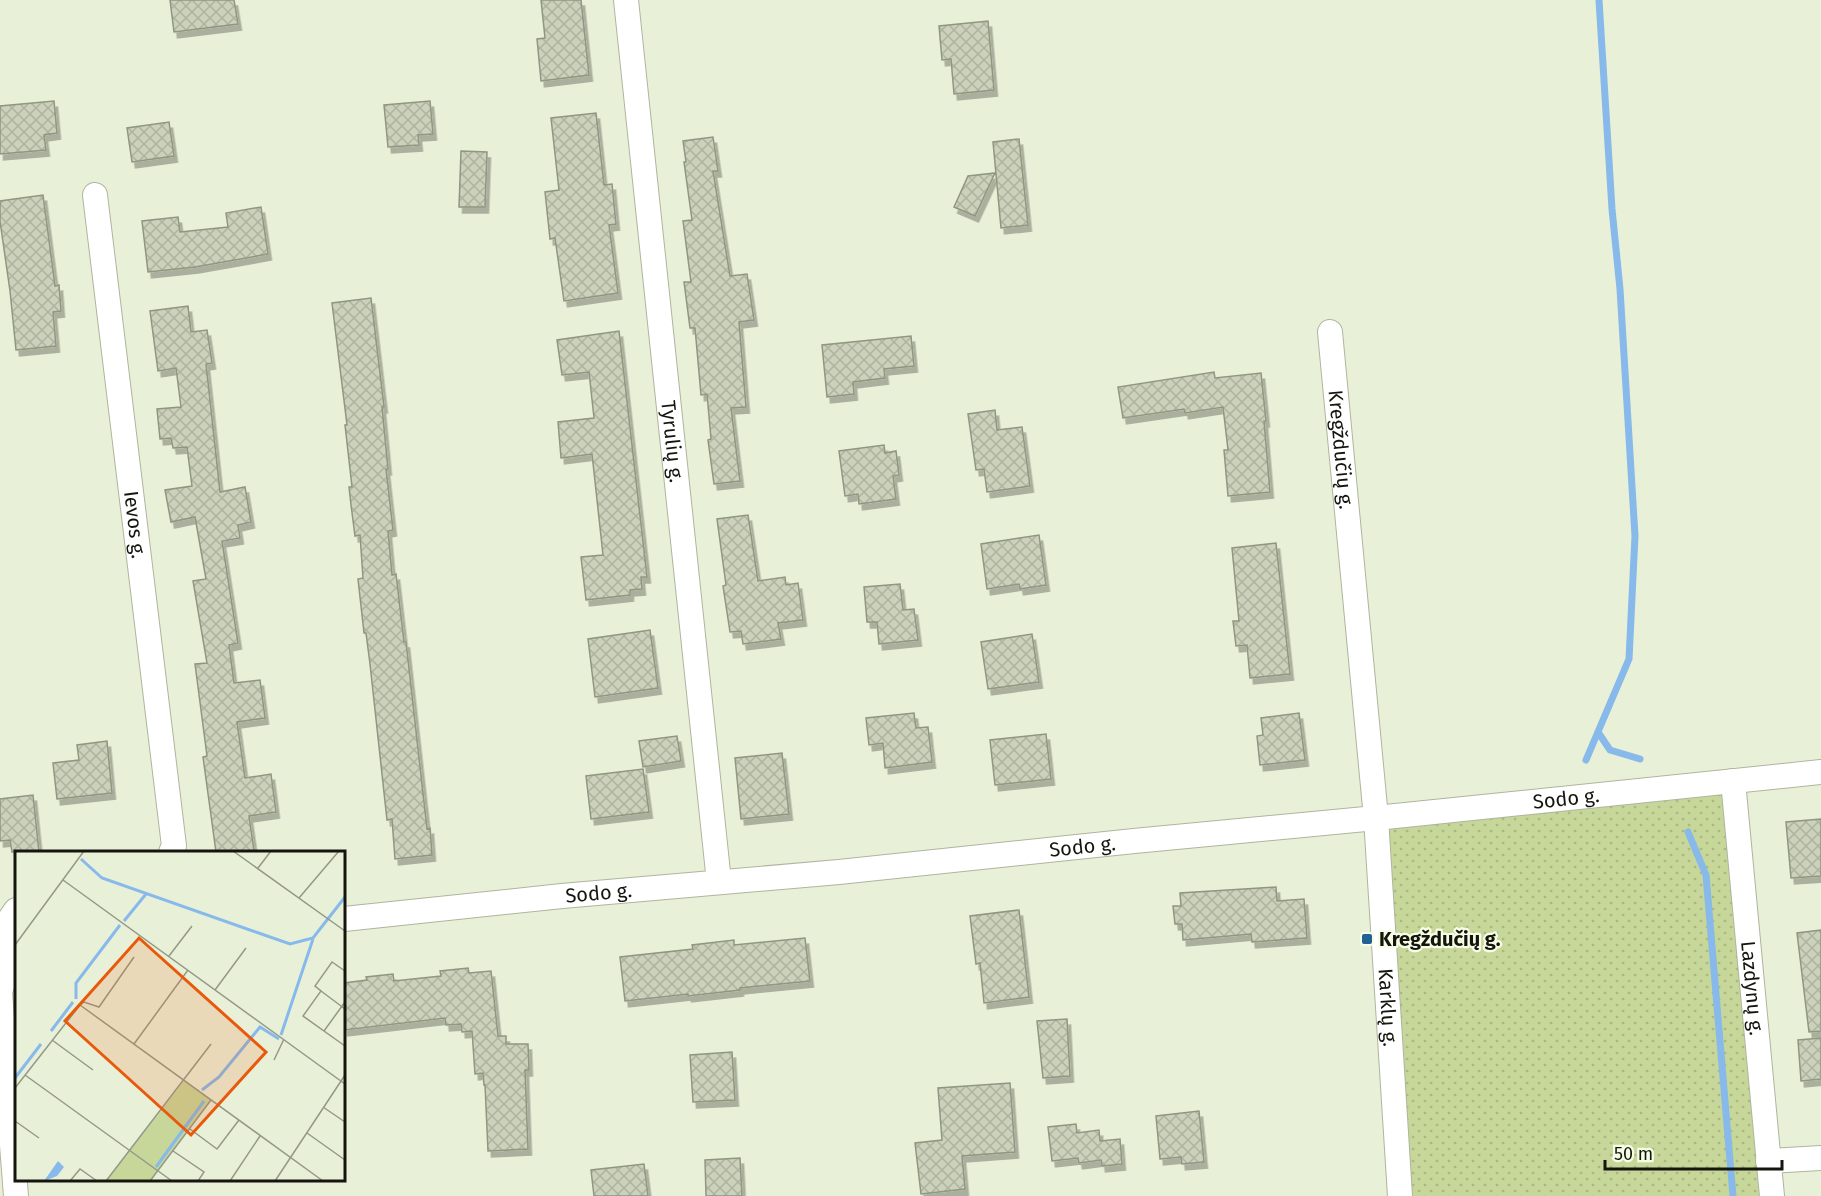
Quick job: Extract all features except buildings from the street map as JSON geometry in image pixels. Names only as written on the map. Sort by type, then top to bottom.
[{"type":"street","name":"Tyrulių g.","points":[[626,0],[719,882]]},
{"type":"street","name":"Ievos g.","points":[[95,195],[174,846],[172,851]]},
{"type":"street","name":"Kregždučių g.","points":[[1330,332],[1376,818]]},
{"type":"street","name":"Sodo g.","points":[[345,919],[1821,772]]},
{"type":"street","name":"Lazdynų g.","points":[[1732,781],[1772,1196]]},
{"type":"street","name":"Karklų g.","points":[[1376,818],[1400,1196]]},
{"type":"street","points":[[15,911],[7,923],[14,957],[0,992],[16,1196]]},
{"type":"street","points":[[1768,1161],[1821,1158]]},
{"type":"green space","points":[[1733,781],[1772,1196],[1400,1196],[1376,818]]},
{"type":"waterway","points":[[1586,760],[1629,659],[1635,536],[1599,0]]},
{"type":"waterway","points":[[1598,732],[1610,750],[1640,759]]},
{"type":"waterway","points":[[1688,832],[1706,875],[1733,1196]]},
{"type":"place","name":"Kregždučių g.","points":[[1367,939]]}]
